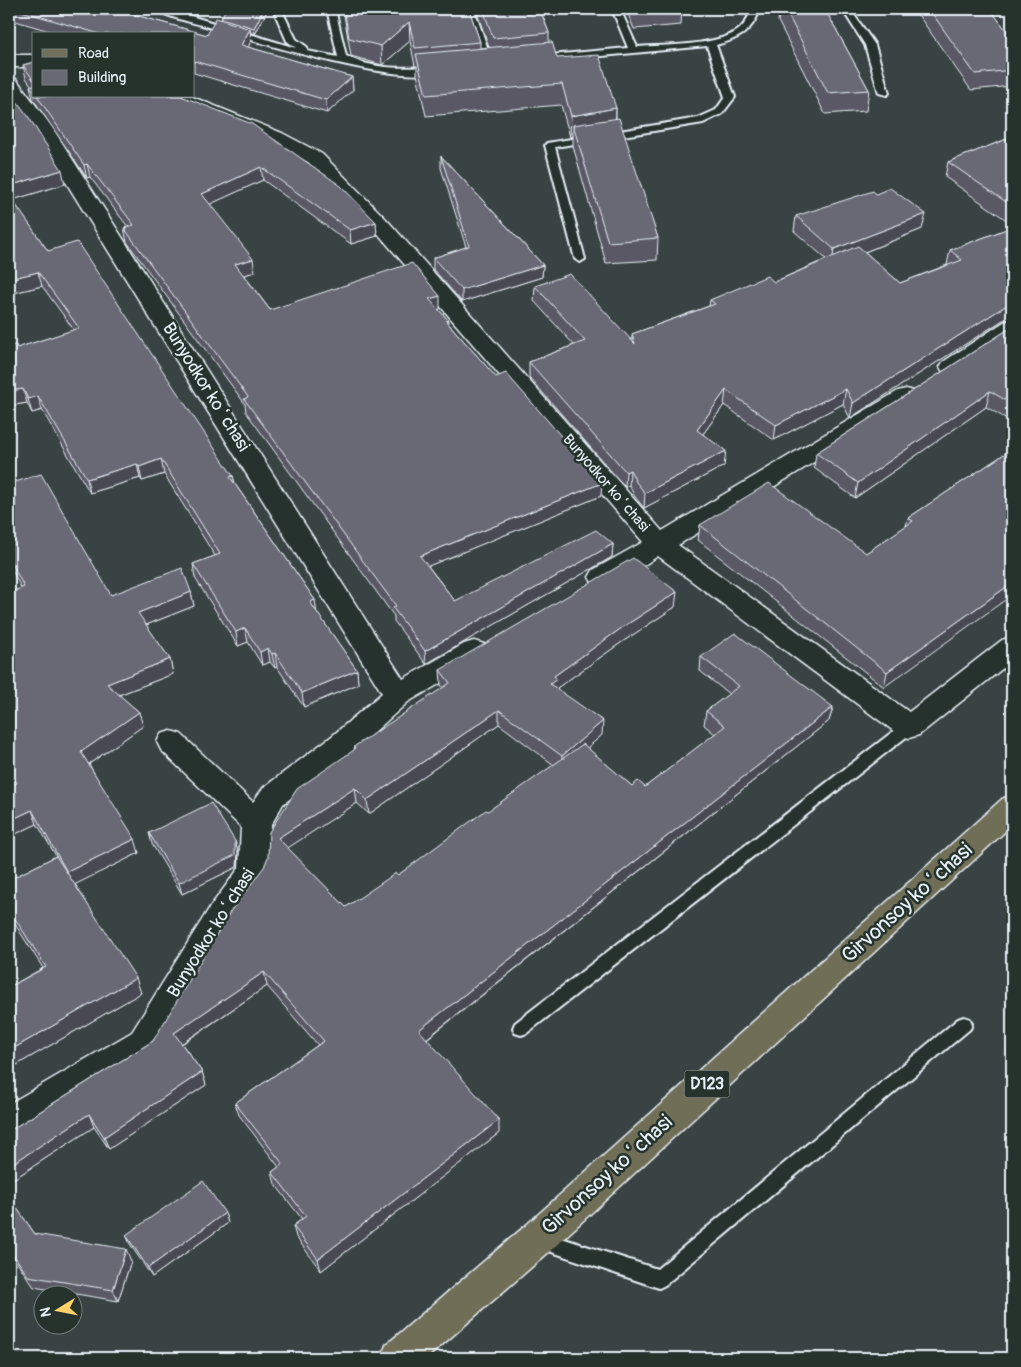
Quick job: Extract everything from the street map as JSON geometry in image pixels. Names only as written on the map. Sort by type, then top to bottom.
[{"type":"main road","name":"Girvonsoy koʻchasi","points":[[399,1358],[537,1239],[1012,807]]},
{"type":"street","points":[[9,62],[32,61]]},
{"type":"street","name":"Bunyodkor koʻchasi","points":[[9,83],[42,127],[398,695]]},
{"type":"street","name":"Bunyodkor koʻchasi","points":[[177,98],[275,136],[315,158],[381,225],[659,544],[909,727]]},
{"type":"street","name":"Bunyodkor koʻchasi","points":[[584,588],[927,382],[1012,327]]},
{"type":"street","name":"Bunyodkor koʻchasi","points":[[9,1122],[144,1042],[221,916],[254,870],[256,823],[273,796],[342,744],[398,695],[499,637]]},
{"type":"street","points":[[909,727],[1012,647]]},
{"type":"street","points":[[171,742],[256,823]]},
{"type":"lane","points":[[160,9],[317,57],[395,69],[449,68]]},
{"type":"lane","points":[[277,9],[292,41],[317,57]]},
{"type":"lane","points":[[331,9],[342,56],[351,62]]},
{"type":"lane","points":[[470,9],[488,64]]},
{"type":"lane","points":[[616,9],[634,50]]},
{"type":"lane","points":[[527,60],[712,43],[734,38],[745,31],[751,24],[756,9]]},
{"type":"lane","points":[[846,9],[870,45],[884,93]]},
{"type":"lane","points":[[580,259],[550,146],[700,121],[719,112],[730,98],[712,43]]},
{"type":"lane","points":[[521,1028],[909,727]]},
{"type":"lane","points":[[537,1239],[659,1279],[964,1024]]},
{"type":"building","points":[[14,9],[114,9],[207,35],[216,18],[250,29],[241,45],[352,77],[326,100],[195,61],[195,32],[93,32]]},
{"type":"building","points":[[226,9],[264,9],[254,28],[221,18]]},
{"type":"building","points":[[344,9],[469,9],[480,42],[415,48],[409,22],[381,46],[349,38]]},
{"type":"building","points":[[483,9],[540,9],[549,33],[493,38]]},
{"type":"building","points":[[785,9],[825,9],[869,90],[828,93]]},
{"type":"building","points":[[929,9],[990,9],[1012,38],[1012,70],[975,74]]},
{"type":"building","points":[[552,42],[557,58],[599,55],[616,108],[571,116],[562,84],[426,95],[416,54]]},
{"type":"building","points":[[32,63],[32,78],[23,65]]},
{"type":"building","points":[[9,91],[28,116],[62,170],[9,186]]},
{"type":"building","points":[[38,98],[186,98],[252,124],[341,186],[376,222],[350,230],[261,167],[202,194],[253,259],[235,264],[270,310],[412,263],[440,296],[429,299],[448,320],[446,321],[496,377],[506,373],[602,483],[420,556],[455,601],[596,530],[613,544],[425,651],[393,608],[396,606],[244,399],[248,397],[124,228],[134,225],[87,164],[84,165]]},
{"type":"building","points":[[619,118],[658,238],[608,242],[573,125]]},
{"type":"building","points":[[1012,137],[1012,206],[948,162]]},
{"type":"building","points":[[441,156],[543,265],[462,290],[433,258],[469,246]]},
{"type":"building","points":[[890,188],[926,214],[834,249],[796,216],[873,191],[876,194]]},
{"type":"building","points":[[9,195],[48,251],[77,242],[233,476],[230,477],[315,600],[310,602],[357,670],[302,693],[275,653],[272,654],[268,648],[260,652],[245,628],[236,632],[193,564],[220,554],[161,459],[139,467],[137,464],[87,479],[38,396],[28,399],[23,389],[9,391],[9,346],[16,345],[17,348],[79,328],[38,272],[9,279]]},
{"type":"building","points":[[1012,227],[1012,304],[1007,305],[853,403],[846,389],[776,425],[726,390],[697,430],[726,451],[645,493],[636,482],[630,470],[626,472],[529,362],[585,341],[535,286],[570,274],[635,344],[632,334],[715,304],[710,300],[767,276],[774,282],[858,246],[900,283],[962,260],[950,250]]},
{"type":"building","points":[[1012,327],[1012,404],[990,391],[858,483],[816,453]]},
{"type":"building","points":[[1012,449],[1012,583],[887,672],[700,525],[769,483],[866,553],[913,521],[908,518]]},
{"type":"building","points":[[41,474],[111,595],[182,568],[191,592],[138,613],[170,659],[107,684],[139,712],[81,752],[135,839],[67,872],[32,810],[9,821],[9,786],[17,783],[9,769],[9,593],[24,587],[9,558],[9,484]]},
{"type":"building","points":[[633,558],[677,592],[623,627],[554,676],[557,679],[550,684],[603,721],[562,756],[499,710],[367,800],[355,788],[278,838],[346,907],[396,873],[398,875],[486,810],[488,811],[583,744],[632,786],[638,781],[645,787],[725,726],[706,711],[739,686],[701,657],[735,633],[833,707],[419,1030],[499,1120],[318,1259],[293,1226],[306,1216],[272,1172],[283,1164],[235,1103],[324,1041],[264,972],[174,1033],[202,1072],[104,1137],[89,1114],[9,1166],[9,1131],[153,1041],[230,912],[264,867],[268,857],[269,832],[297,789],[354,750],[355,746],[450,683],[440,670]]},
{"type":"building","points":[[211,803],[235,841],[235,855],[179,883],[149,833]]},
{"type":"building","points":[[56,856],[136,978],[9,1051],[9,987],[46,967],[9,909],[9,880]]},
{"type":"building","points":[[203,1181],[225,1213],[148,1268],[126,1235]]},
{"type":"building","points":[[9,1197],[35,1234],[126,1249],[113,1290],[28,1276],[9,1248]]}]
